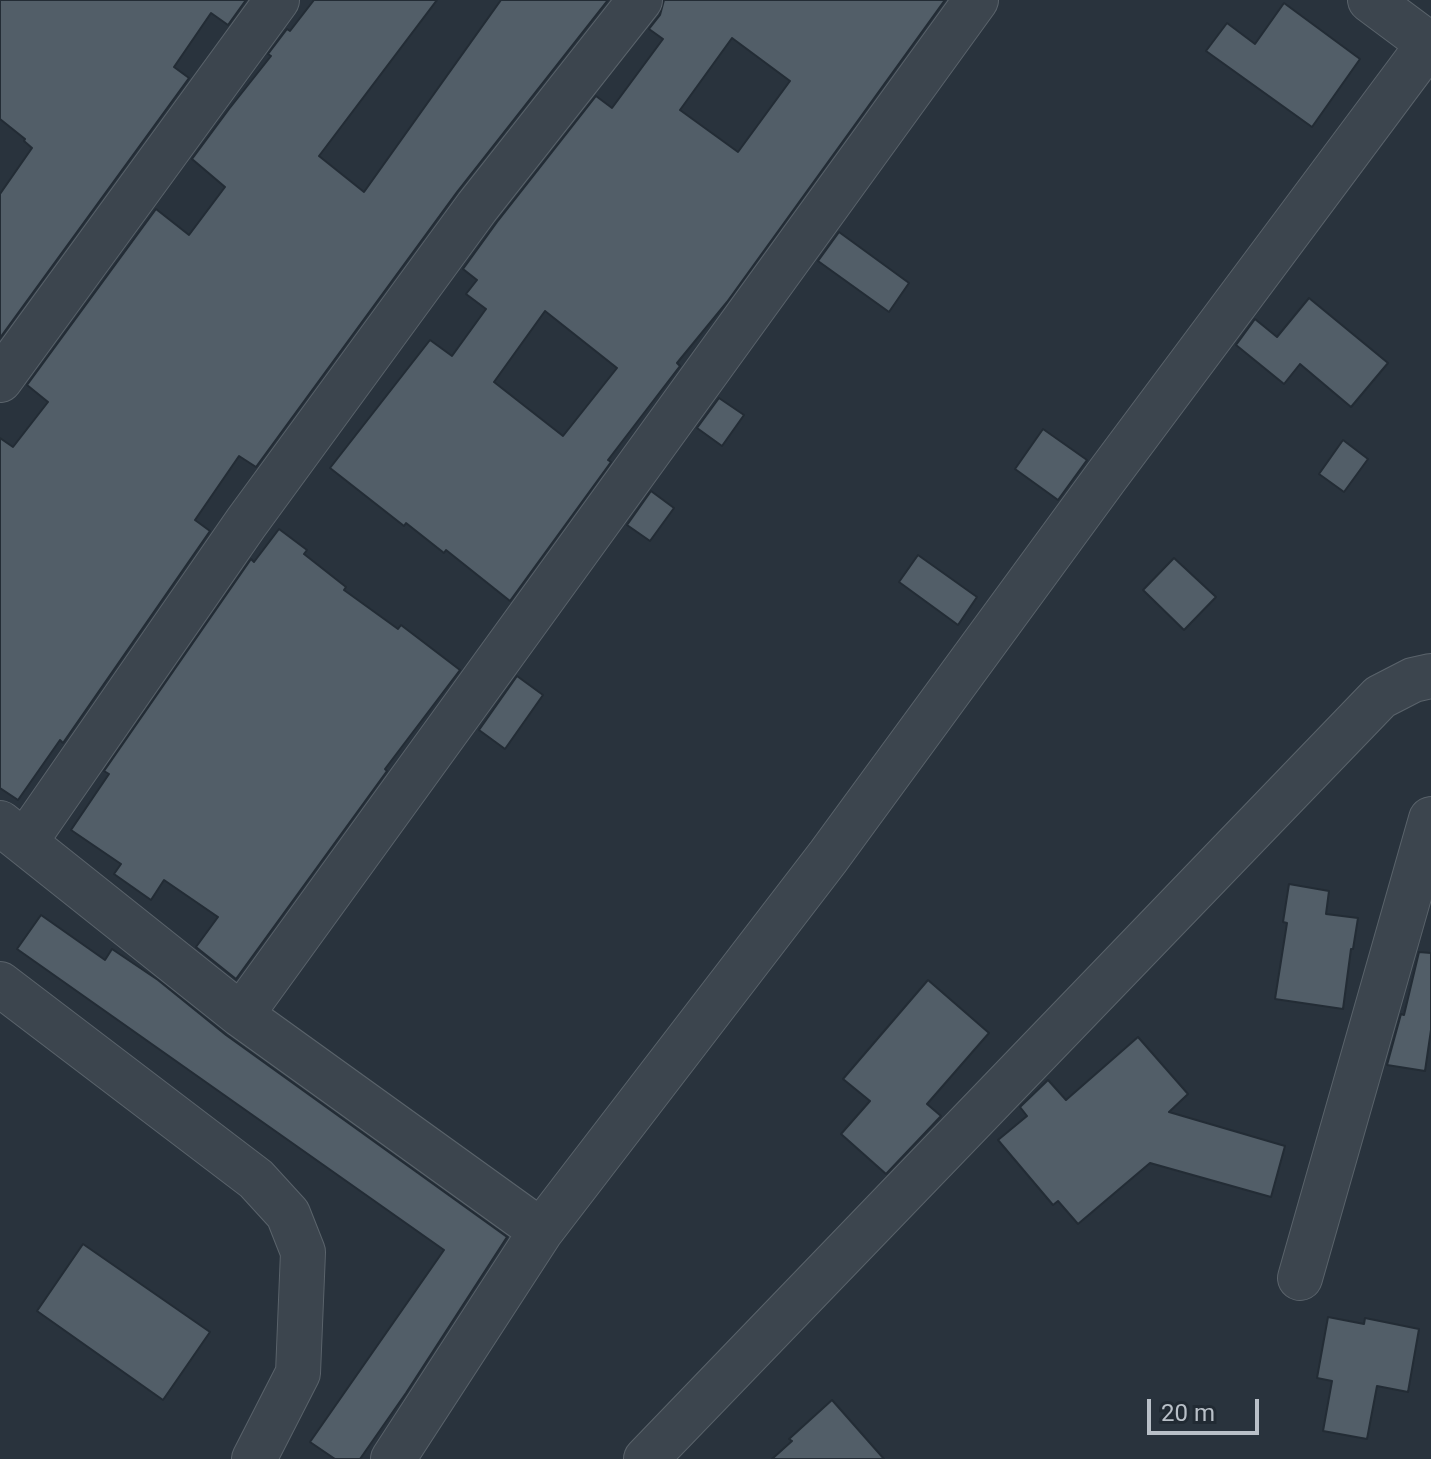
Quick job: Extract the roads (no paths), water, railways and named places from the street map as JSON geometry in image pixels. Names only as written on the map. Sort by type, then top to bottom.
[{"type":"street","points":[[0,380],[277,0]]},
{"type":"street","points":[[541,1231],[241,1015],[12,832],[255,510],[477,207],[640,0]]},
{"type":"street","points":[[241,1015],[976,0]]},
{"type":"street","points":[[393,1459],[541,1231],[828,857],[1430,42],[1370,0]]},
{"type":"street","points":[[646,1459],[1380,697],[1413,680],[1431,676]]},
{"type":"street","points":[[1300,1278],[1431,819]]},
{"type":"street","points":[[0,984],[256,1179],[288,1214],[303,1252],[298,1373],[254,1459]]}]
